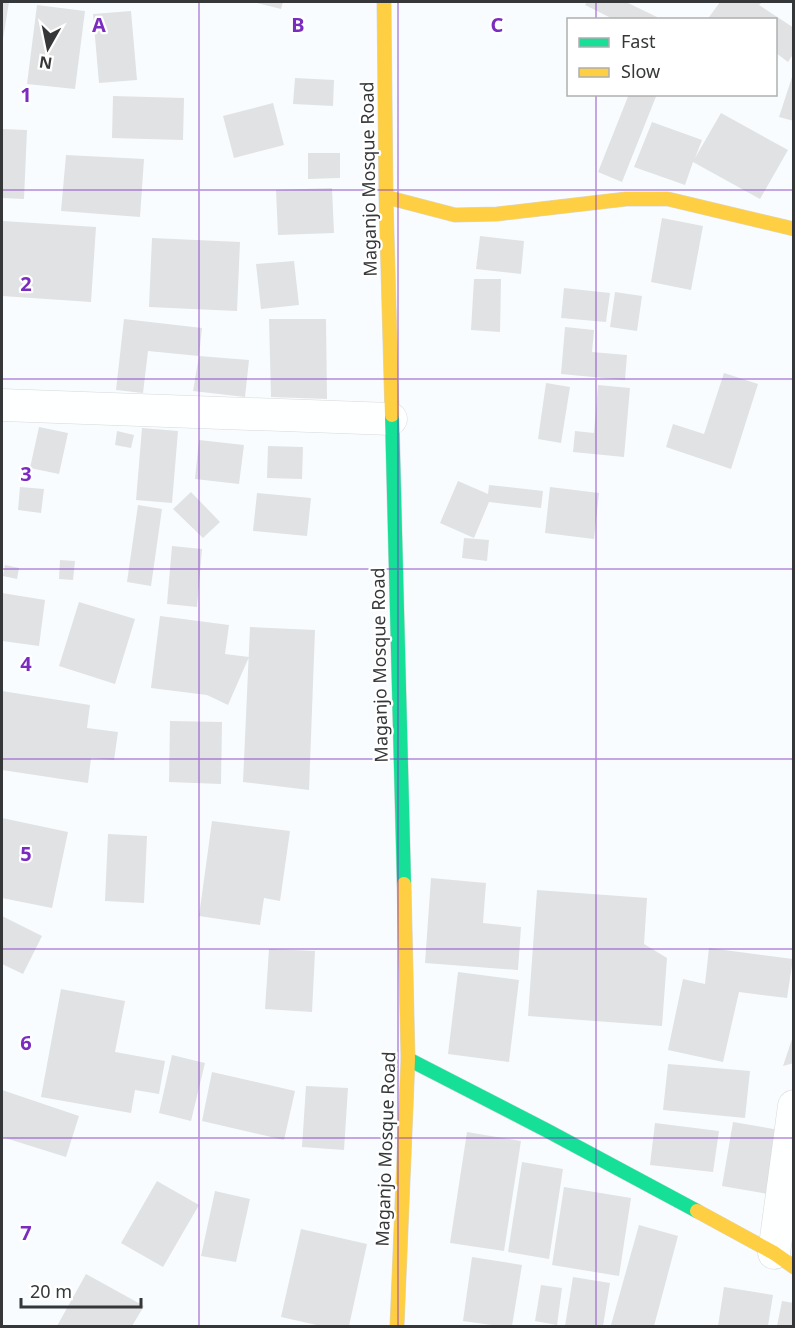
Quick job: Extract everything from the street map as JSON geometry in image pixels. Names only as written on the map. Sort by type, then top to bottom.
[{"type":"street","name":"Maganjo Mosque Road","points":[[384,2],[391,419],[408,1059],[397,1326]]},
{"type":"street","points":[[386,197],[455,215],[497,214],[626,199],[668,200],[711,208],[794,230]]},
{"type":"street","points":[[2,405],[391,419]]},
{"type":"street","points":[[408,1059],[501,1106],[784,1260],[794,1106]]},
{"type":"building","points":[[2,2],[9,2],[3,39],[2,38]]},
{"type":"building","points":[[253,2],[283,2],[281,9]]},
{"type":"building","points":[[587,2],[626,2],[657,17],[611,18],[585,5]]},
{"type":"building","points":[[720,2],[762,2],[759,5],[794,28],[794,53],[788,62],[777,54],[777,18],[708,18]]},
{"type":"building","points":[[37,5],[85,11],[75,89],[27,84]]},
{"type":"building","points":[[131,11],[137,80],[99,83],[93,14]]},
{"type":"building","points":[[794,74],[794,121],[779,117]]},
{"type":"building","points":[[295,78],[334,80],[333,106],[293,104]]},
{"type":"building","points":[[113,96],[184,98],[183,140],[112,138]]},
{"type":"building","points":[[628,96],[656,96],[622,182],[598,172]]},
{"type":"building","points":[[273,103],[284,145],[234,158],[223,116]]},
{"type":"building","points":[[721,113],[788,150],[760,199],[693,162],[685,185],[634,167],[652,122],[702,140],[695,158]]},
{"type":"building","points":[[2,129],[27,130],[24,199],[2,198]]},
{"type":"building","points":[[308,153],[340,153],[340,178],[308,179]]},
{"type":"building","points":[[66,155],[144,159],[140,217],[61,211]]},
{"type":"building","points":[[332,188],[334,233],[278,235],[276,190]]},
{"type":"building","points":[[662,218],[703,226],[691,290],[651,282]]},
{"type":"building","points":[[3,221],[96,227],[91,302],[2,296]]},
{"type":"building","points":[[480,236],[524,241],[521,274],[476,269]]},
{"type":"building","points":[[152,238],[240,242],[237,311],[149,307]]},
{"type":"building","points":[[294,261],[299,305],[261,309],[256,264]]},
{"type":"building","points":[[474,279],[501,279],[500,332],[471,330]]},
{"type":"building","points":[[564,288],[610,293],[606,322],[561,318]]},
{"type":"building","points":[[615,292],[642,296],[637,331],[610,327]]},
{"type":"building","points":[[124,319],[202,328],[199,356],[148,351],[143,393],[116,390]]},
{"type":"building","points":[[269,319],[326,319],[327,399],[271,397]]},
{"type":"building","points":[[565,327],[594,330],[592,352],[627,355],[625,380],[561,374]]},
{"type":"building","points":[[199,356],[249,360],[245,397],[193,391]]},
{"type":"building","points":[[724,373],[758,384],[731,469],[666,447],[673,424],[704,434]]},
{"type":"building","points":[[546,383],[570,387],[561,443],[538,439]]},
{"type":"building","points":[[598,385],[630,388],[624,457],[573,452],[575,431],[594,433]]},
{"type":"building","points":[[39,427],[68,433],[59,474],[30,468]]},
{"type":"building","points":[[142,428],[178,431],[172,503],[136,500]]},
{"type":"building","points":[[117,431],[134,435],[131,448],[115,445]]},
{"type":"building","points":[[199,440],[244,445],[239,484],[195,479]]},
{"type":"building","points":[[268,446],[303,447],[302,479],[267,478]]},
{"type":"building","points":[[458,481],[488,494],[489,485],[543,491],[541,508],[489,502],[474,538],[440,523]]},
{"type":"building","points":[[20,487],[44,489],[41,513],[18,510]]},
{"type":"building","points":[[550,487],[599,493],[594,539],[545,533]]},
{"type":"building","points":[[191,492],[220,522],[203,538],[173,509]]},
{"type":"building","points":[[257,493],[311,498],[307,536],[253,531]]},
{"type":"building","points":[[138,505],[162,509],[151,586],[127,582]]},
{"type":"building","points":[[464,538],[489,540],[487,561],[462,558]]},
{"type":"building","points":[[172,546],[202,549],[197,607],[167,604]]},
{"type":"building","points":[[60,560],[75,561],[73,580],[59,579]]},
{"type":"building","points":[[5,565],[19,568],[17,579],[3,576]]},
{"type":"building","points":[[2,593],[45,600],[39,646],[2,641]]},
{"type":"building","points":[[79,602],[135,619],[115,684],[59,666]]},
{"type":"building","points":[[160,616],[229,625],[225,654],[249,657],[228,705],[207,695],[151,688]]},
{"type":"building","points":[[250,627],[315,630],[309,790],[243,782]]},
{"type":"building","points":[[2,691],[90,705],[87,728],[118,732],[114,760],[91,758],[88,783],[2,770]]},
{"type":"building","points":[[170,721],[222,722],[221,784],[169,782]]},
{"type":"building","points":[[2,818],[68,832],[52,908],[2,898]]},
{"type":"building","points":[[212,821],[290,831],[280,901],[264,898],[260,925],[199,916]]},
{"type":"building","points":[[108,834],[147,836],[144,903],[105,901]]},
{"type":"building","points":[[431,878],[486,883],[483,923],[521,927],[518,970],[425,963]]},
{"type":"building","points":[[537,890],[647,898],[644,944],[667,958],[662,1026],[528,1016]]},
{"type":"building","points":[[2,916],[42,936],[23,974],[2,964]]},
{"type":"building","points":[[709,948],[793,959],[787,998],[739,992],[723,1062],[668,1050],[683,979],[705,984]]},
{"type":"building","points":[[269,949],[315,951],[312,1012],[265,1009]]},
{"type":"building","points":[[458,972],[519,980],[509,1062],[448,1054]]},
{"type":"building","points":[[61,989],[125,1001],[115,1052],[165,1061],[159,1094],[135,1090],[131,1113],[41,1097]]},
{"type":"building","points":[[793,1036],[794,1063],[783,1066]]},
{"type":"building","points":[[172,1055],[205,1063],[191,1121],[159,1113]]},
{"type":"building","points":[[668,1064],[750,1071],[745,1118],[663,1110]]},
{"type":"building","points":[[212,1072],[295,1091],[284,1140],[202,1121]]},
{"type":"building","points":[[306,1086],[348,1088],[344,1150],[302,1147]]},
{"type":"building","points":[[2,1090],[79,1116],[66,1157],[2,1137]]},
{"type":"building","points":[[733,1122],[785,1131],[774,1195],[722,1186]]},
{"type":"building","points":[[655,1123],[719,1131],[713,1172],[650,1165]]},
{"type":"building","points":[[467,1132],[521,1141],[504,1251],[450,1243]]},
{"type":"building","points":[[522,1162],[563,1169],[549,1259],[508,1252]]},
{"type":"building","points":[[157,1181],[199,1205],[163,1267],[121,1243]]},
{"type":"building","points":[[564,1187],[631,1198],[619,1276],[552,1265]]},
{"type":"building","points":[[215,1191],[250,1199],[236,1262],[201,1256]]},
{"type":"building","points":[[639,1225],[678,1236],[654,1326],[611,1325]]},
{"type":"building","points":[[301,1229],[367,1244],[349,1326],[321,1326],[281,1317]]},
{"type":"building","points":[[472,1257],[522,1265],[512,1326],[463,1321]]},
{"type":"building","points":[[86,1274],[144,1306],[132,1326],[57,1326]]},
{"type":"building","points":[[573,1277],[610,1283],[603,1326],[565,1326]]},
{"type":"building","points":[[541,1285],[562,1288],[557,1325],[535,1321]]},
{"type":"building","points":[[724,1287],[773,1295],[768,1326],[718,1326]]},
{"type":"building","points":[[782,1301],[794,1303],[794,1326],[777,1326]]},
{"type":"traffic: fast","points":[[392,415],[404,884]]},
{"type":"traffic: fast","points":[[408,1059],[697,1211]]},
{"type":"traffic: slow","points":[[384,2],[392,415]]},
{"type":"traffic: slow","points":[[386,197],[455,215],[497,214],[626,199],[668,199],[794,229]]},
{"type":"traffic: slow","points":[[397,1326],[408,1059],[404,884]]},
{"type":"traffic: slow","points":[[697,1211],[774,1253],[794,1267]]}]
